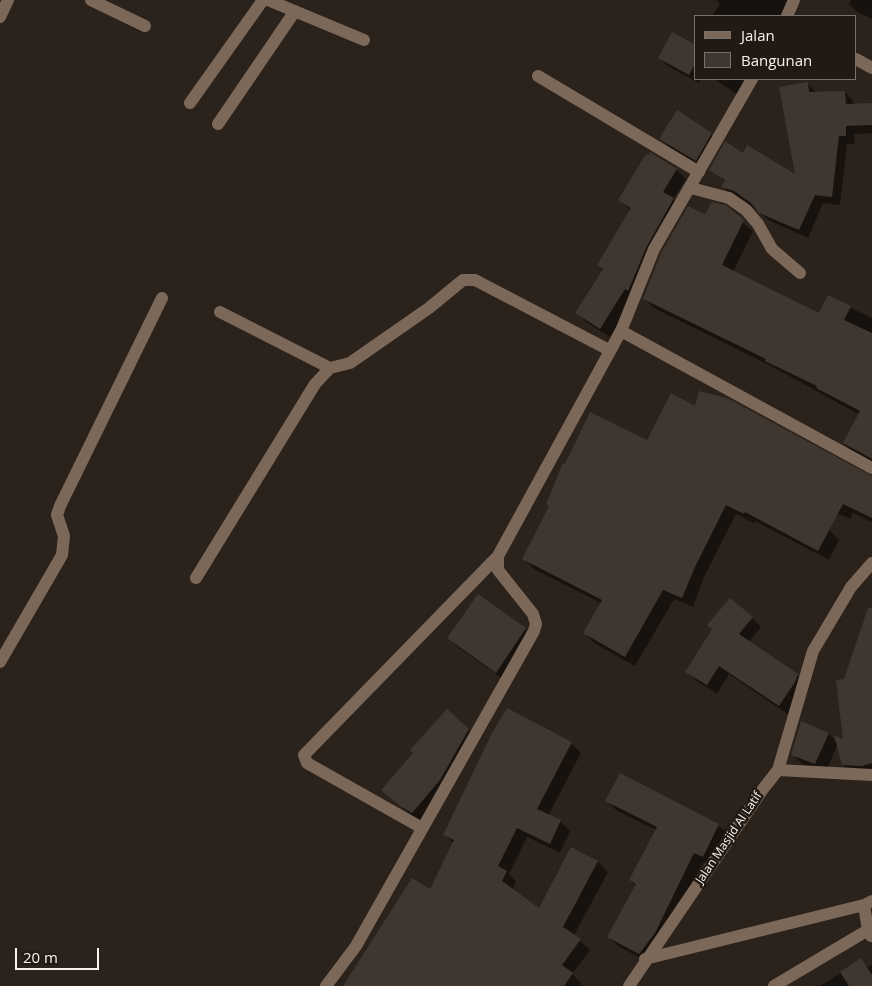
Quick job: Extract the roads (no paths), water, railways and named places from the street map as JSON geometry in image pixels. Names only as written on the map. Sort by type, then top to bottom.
[{"type":"street","points":[[0,17],[8,0]]},
{"type":"street","points":[[91,0],[145,26]]},
{"type":"street","points":[[190,103],[263,0]]},
{"type":"street","points":[[268,0],[364,40]]},
{"type":"street","points":[[787,15],[794,0]]},
{"type":"street","points":[[218,124],[295,11]]},
{"type":"street","points":[[857,60],[872,68]]},
{"type":"street","points":[[538,76],[699,172]]},
{"type":"street","points":[[422,828],[307,763],[304,754],[498,556],[621,331],[654,249],[691,188],[751,80]]},
{"type":"street","points":[[691,188],[729,198],[746,210],[758,224],[772,248],[800,273]]},
{"type":"street","points":[[196,578],[315,384],[330,368],[350,363],[429,308],[460,282],[469,278],[609,350]]},
{"type":"street","points":[[0,662],[62,555],[64,536],[57,516],[60,506],[162,298]]},
{"type":"street","points":[[220,312],[330,368]]},
{"type":"street","points":[[621,331],[872,468]]},
{"type":"street","points":[[326,986],[356,946],[534,631],[536,620],[498,570],[498,556]]},
{"type":"street","points":[[872,563],[851,587],[813,650],[778,770],[872,775]]},
{"type":"street","name":"Jalan Masjid Al Latif","points":[[629,986],[645,960],[778,770]]},
{"type":"street","points":[[645,960],[868,903],[870,934],[774,986]]}]
